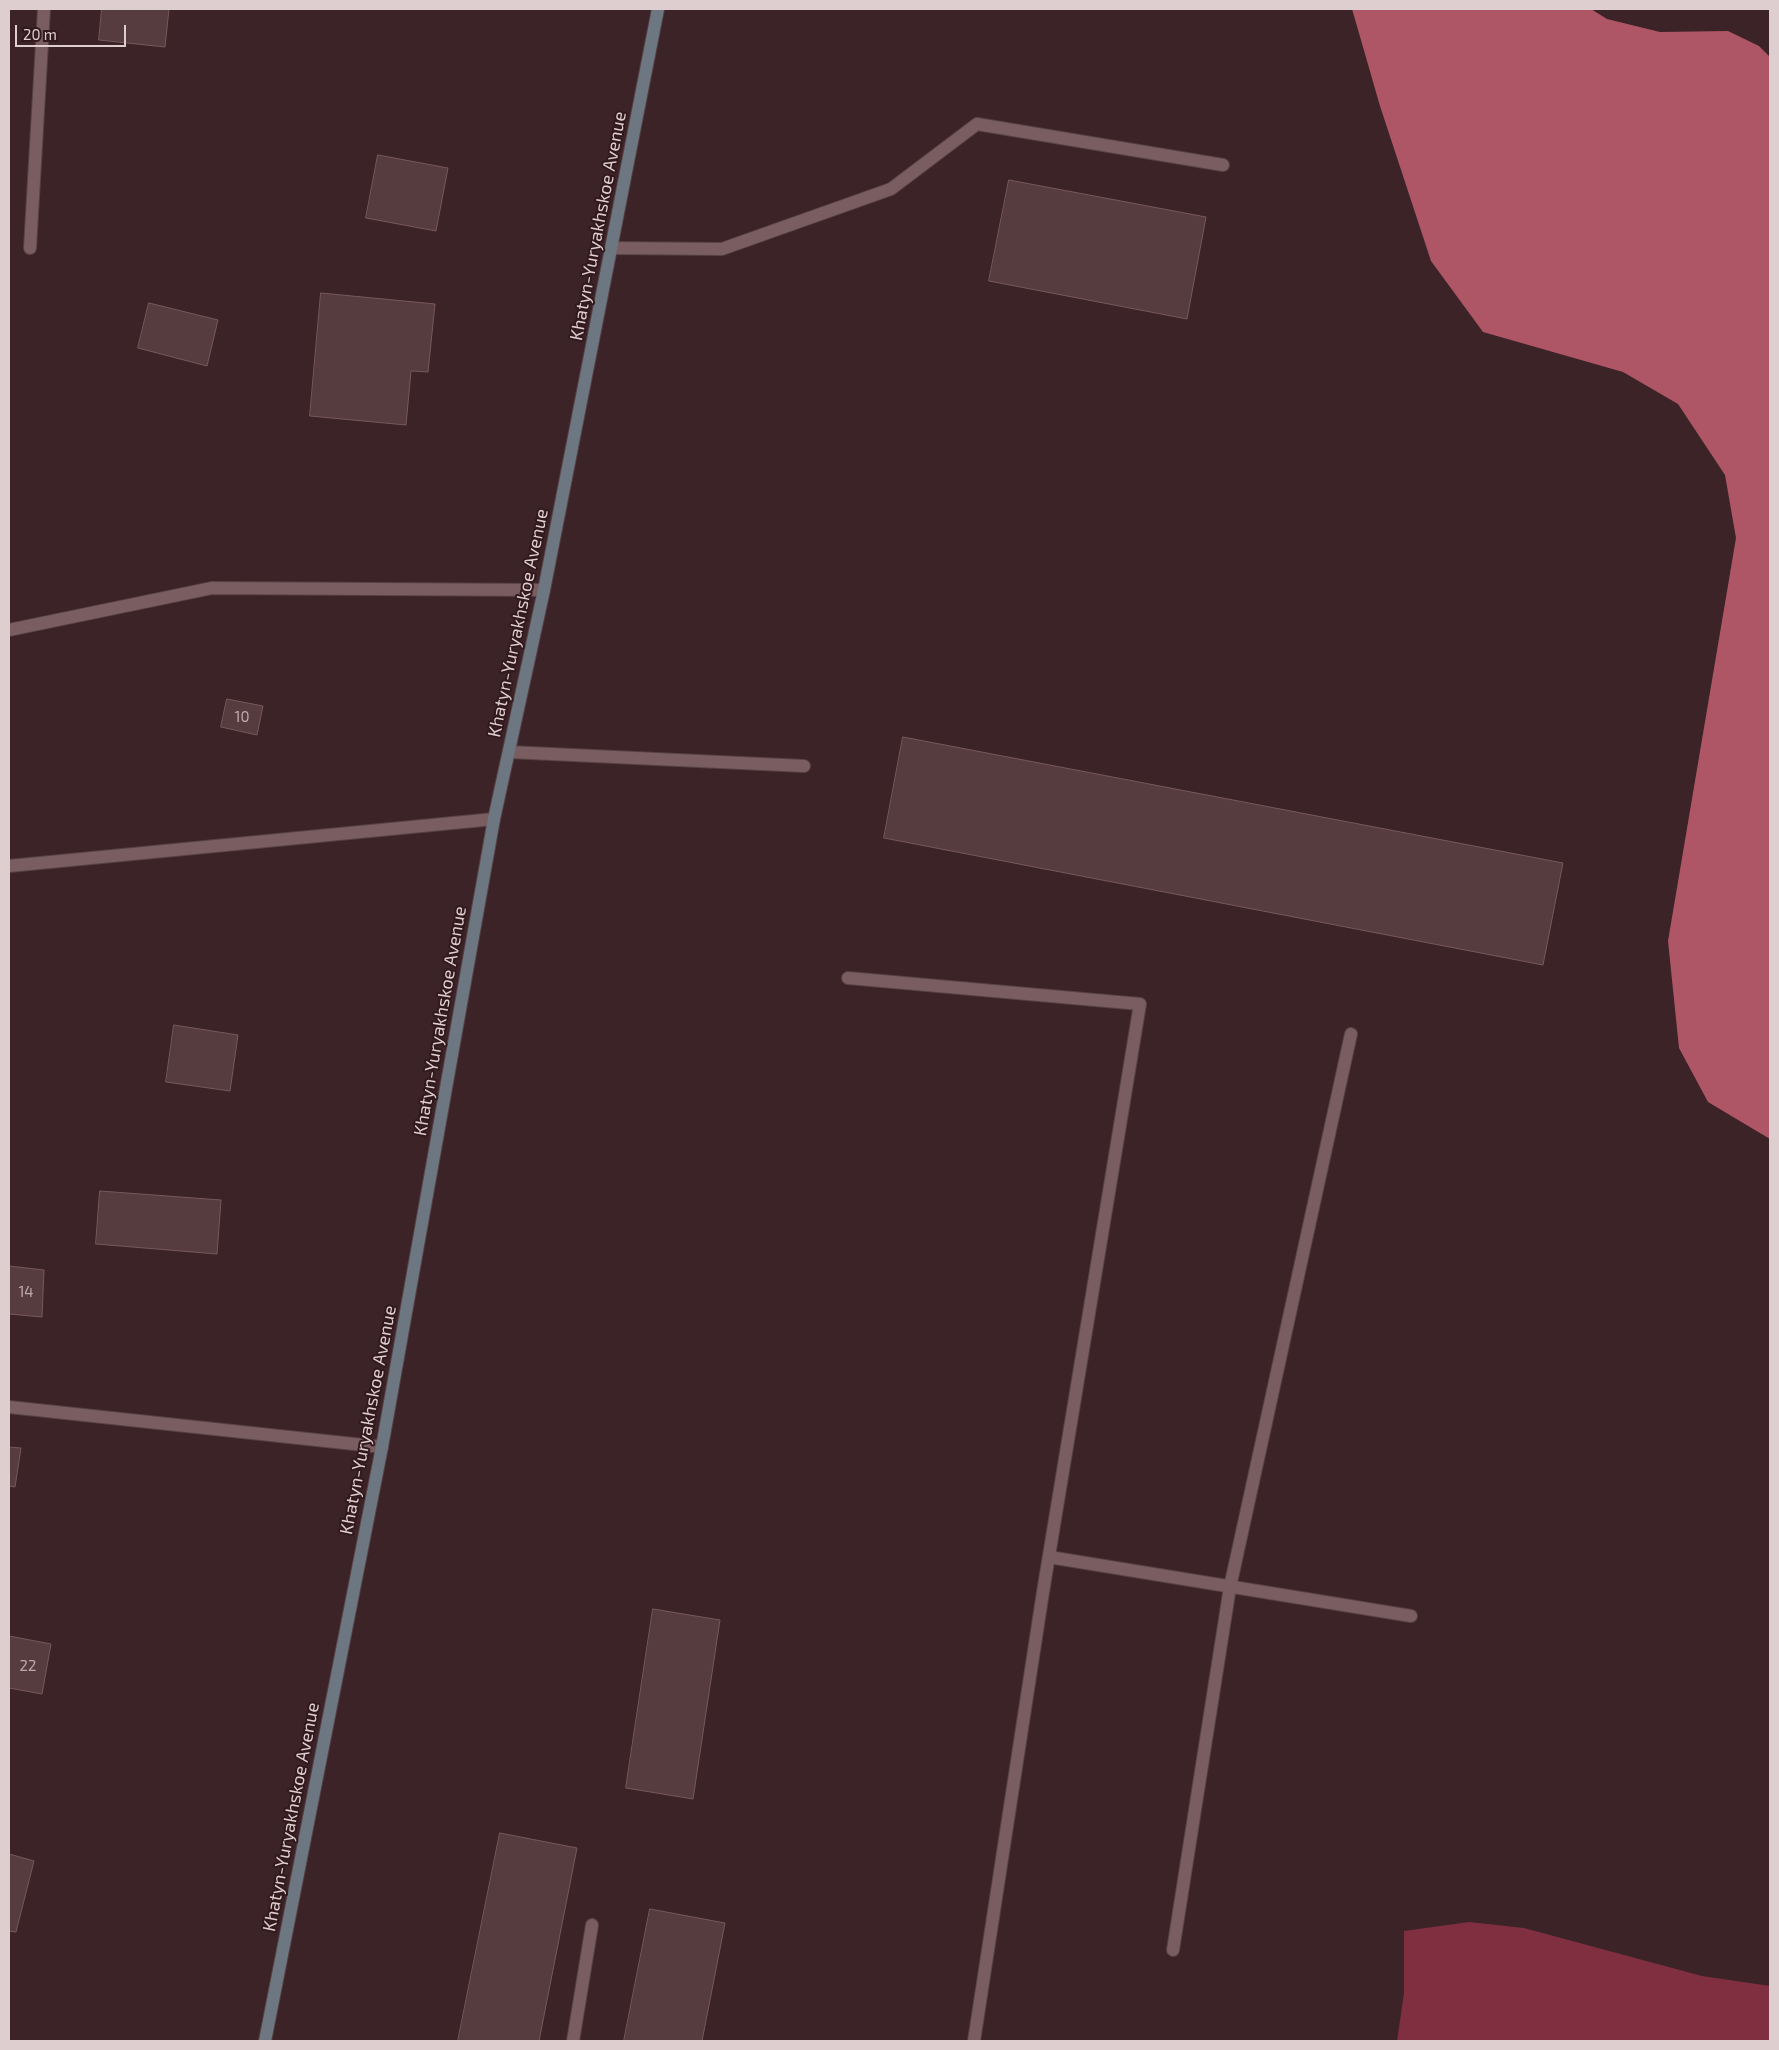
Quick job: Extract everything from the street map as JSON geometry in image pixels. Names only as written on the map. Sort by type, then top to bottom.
[{"type":"main road","name":"Khatyn-Yuryakhskoe Avenue","points":[[265,2041],[382,1447],[494,818],[544,590],[658,9]]},
{"type":"street","points":[[30,248],[44,9]]},
{"type":"street","points":[[612,248],[722,249],[731,246],[891,189],[977,124],[1223,165]]},
{"type":"street","points":[[9,630],[212,588],[544,590]]},
{"type":"street","points":[[509,752],[804,766]]},
{"type":"street","points":[[9,866],[494,818]]},
{"type":"street","points":[[848,978],[1140,1004],[1049,1557],[974,2041]]},
{"type":"street","points":[[1173,1950],[1230,1587],[1351,1034]]},
{"type":"street","points":[[9,1406],[382,1447]]},
{"type":"street","points":[[1049,1557],[1411,1616]]},
{"type":"street","points":[[573,2041],[592,1925]]},
{"type":"shaded area","points":[[1352,9],[1591,9],[1607,19],[1660,32],[1728,31],[1759,46],[1770,57],[1770,1139],[1708,1102],[1679,1048],[1668,941],[1736,538],[1725,475],[1678,404],[1623,372],[1483,332],[1431,261],[1380,106]]},
{"type":"shaded area","points":[[1469,1922],[1524,1928],[1702,1976],[1770,1986],[1770,2041],[1397,2041],[1404,1993],[1404,1931]]},
{"type":"building","points":[[102,9],[169,9],[165,47],[99,40]]},
{"type":"building","points":[[378,155],[448,168],[436,231],[366,218]]},
{"type":"building","points":[[1009,180],[1206,217],[1187,319],[989,281]]},
{"type":"building","points":[[321,293],[435,304],[428,372],[411,371],[406,425],[310,416]]},
{"type":"building","points":[[149,303],[218,320],[207,366],[138,348]]},
{"type":"building","points":[[227,699],[263,706],[257,735],[221,727]]},
{"type":"building","points":[[903,737],[1563,863],[1543,965],[884,838]]},
{"type":"building","points":[[174,1025],[238,1035],[230,1091],[166,1082]]},
{"type":"building","points":[[100,1191],[221,1200],[217,1254],[96,1244]]},
{"type":"building","points":[[9,1266],[44,1270],[42,1317],[9,1314]]},
{"type":"building","points":[[9,1447],[21,1448],[15,1487],[9,1486]]},
{"type":"building","points":[[653,1609],[720,1620],[693,1799],[626,1788]]},
{"type":"building","points":[[9,1636],[51,1644],[42,1694],[9,1688]]},
{"type":"building","points":[[500,1833],[577,1848],[539,2041],[458,2041]]},
{"type":"building","points":[[9,1854],[34,1861],[16,1932],[9,1931]]},
{"type":"building","points":[[650,1909],[725,1923],[702,2041],[624,2041]]}]
